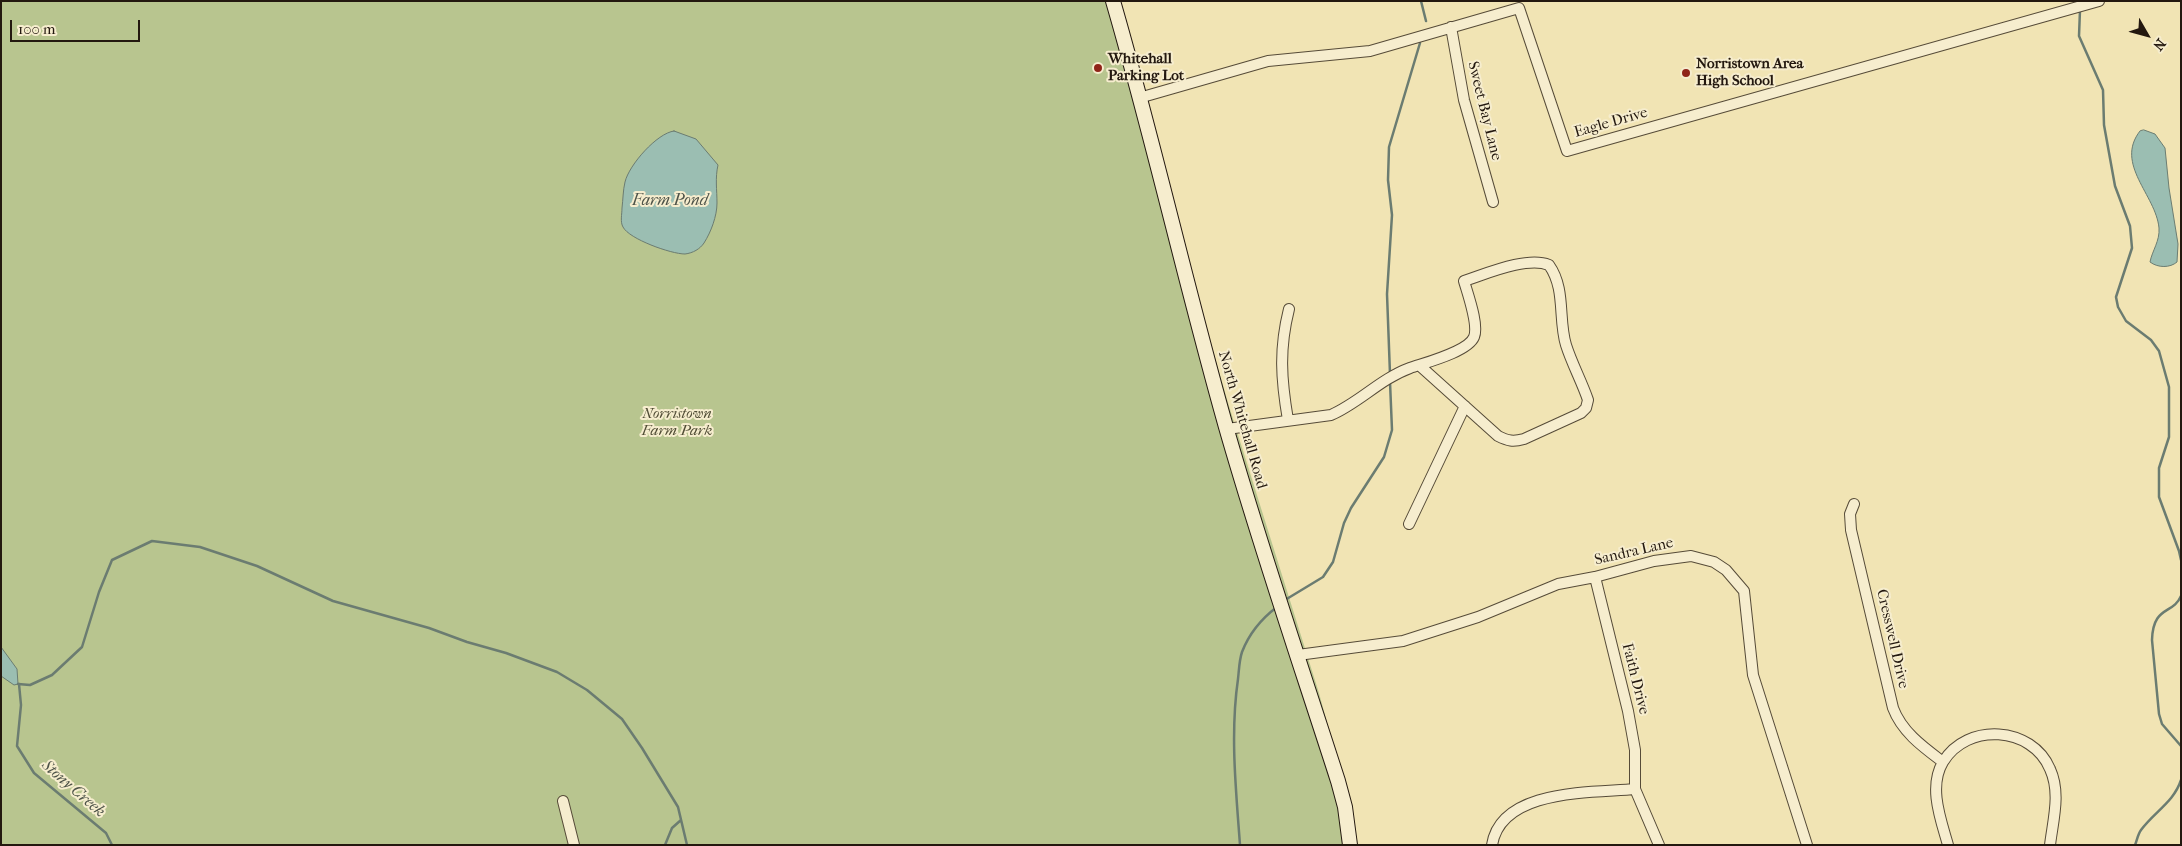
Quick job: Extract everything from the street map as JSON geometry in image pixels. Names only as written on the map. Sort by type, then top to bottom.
[{"type":"main road","name":"North Whitehall Road","points":[[1113,1],[1194,312],[1271,574],[1345,807],[1350,845]]},
{"type":"street","name":"Eagle Drive","points":[[1139,98],[1254,64],[1286,58],[1370,50],[1520,8],[1567,151],[2099,1]]},
{"type":"street","name":"Sweet Bay Lane","points":[[1451,27],[1464,100],[1493,202]]},
{"type":"street","points":[[1227,429],[1331,415],[1346,409],[1393,374],[1456,352],[1471,343],[1476,328],[1464,281],[1524,264],[1542,262],[1549,265],[1554,272],[1561,297],[1566,344],[1588,400],[1586,408],[1581,413],[1516,442],[1507,441],[1498,436],[1419,365]]},
{"type":"street","points":[[1288,420],[1282,383],[1282,336],[1289,308]]},
{"type":"street","points":[[1409,524],[1465,406]]},
{"type":"street","name":"Cresswell Drive","points":[[1854,504],[1850,514],[1851,530],[1892,708],[1910,735],[1943,762]]},
{"type":"street","name":"Sandra Lane","points":[[1298,655],[1403,641],[1478,617],[1558,584],[1595,577],[1654,561],[1691,556],[1714,562],[1736,580],[1744,591],[1753,675],[1807,845]]},
{"type":"street","name":"Faith Drive","points":[[1595,577],[1628,712],[1634,750],[1635,789],[1658,845]]},
{"type":"street","points":[[1948,845],[1936,791],[1943,762],[1965,742],[1989,734],[2008,735],[2027,742],[2045,760],[2050,768],[2056,798],[2050,845]]},
{"type":"street","points":[[1492,845],[1507,817],[1524,805],[1548,798],[1635,789]]},
{"type":"street","points":[[563,801],[574,845]]},
{"type":"green space","name":"Norristown Farm Park","points":[[1,1],[1119,1],[1182,244],[1229,406],[1319,693],[1345,788],[1353,845],[1,845]]},
{"type":"water","points":[[2144,130],[2155,134],[2165,148],[2178,244],[2177,262],[2167,266],[2160,266],[2150,262],[2159,228],[2156,216],[2134,167],[2132,155],[2133,143],[2140,131]]},
{"type":"water","name":"Farm Pond","points":[[674,131],[696,139],[718,165],[716,179],[717,208],[713,224],[702,245],[691,253],[685,254],[661,249],[642,241],[627,232],[622,223],[624,185],[632,167],[660,137]]},
{"type":"water","points":[[1,647],[17,669],[18,684],[14,685],[1,676]]},
{"type":"waterway","points":[[1421,1],[1426,21]]},
{"type":"waterway","points":[[2080,10],[2079,36],[2103,90],[2104,125],[2115,186],[2130,226],[2132,248],[2116,297],[2118,307],[2126,321],[2151,340],[2159,351],[2169,387],[2169,437],[2159,468],[2159,497],[2181,560]]},
{"type":"waterway","points":[[1390,374],[1387,294],[1392,215],[1388,180],[1389,147],[1420,43]]},
{"type":"waterway","points":[[1285,600],[1323,577],[1333,562],[1344,523],[1351,508],[1384,457],[1392,430],[1390,382]]},
{"type":"waterway","points":[[18,684],[30,685],[52,675],[82,647],[99,592],[112,560],[152,541],[200,547],[257,566],[333,601],[429,628],[467,642],[506,653],[557,672],[587,690],[622,719],[642,748],[678,807],[687,845]]},
{"type":"waterway","points":[[2181,596],[2156,621],[2152,640],[2159,714],[2162,724],[2181,746]]},
{"type":"waterway","points":[[1240,845],[1234,741],[1234,720],[1240,662],[1242,652],[1252,633],[1277,607]]},
{"type":"waterway","name":"Stony Creek","points":[[19,684],[21,705],[17,746],[34,773],[106,833],[112,845]]},
{"type":"waterway","points":[[2135,845],[2141,830],[2174,795],[2181,780]]},
{"type":"waterway","points":[[665,845],[672,828],[681,820]]},
{"type":"place","name":"Whitehall Parking Lot","points":[[1098,68]]},
{"type":"place","name":"Norristown Area High School","points":[[1686,73]]}]
